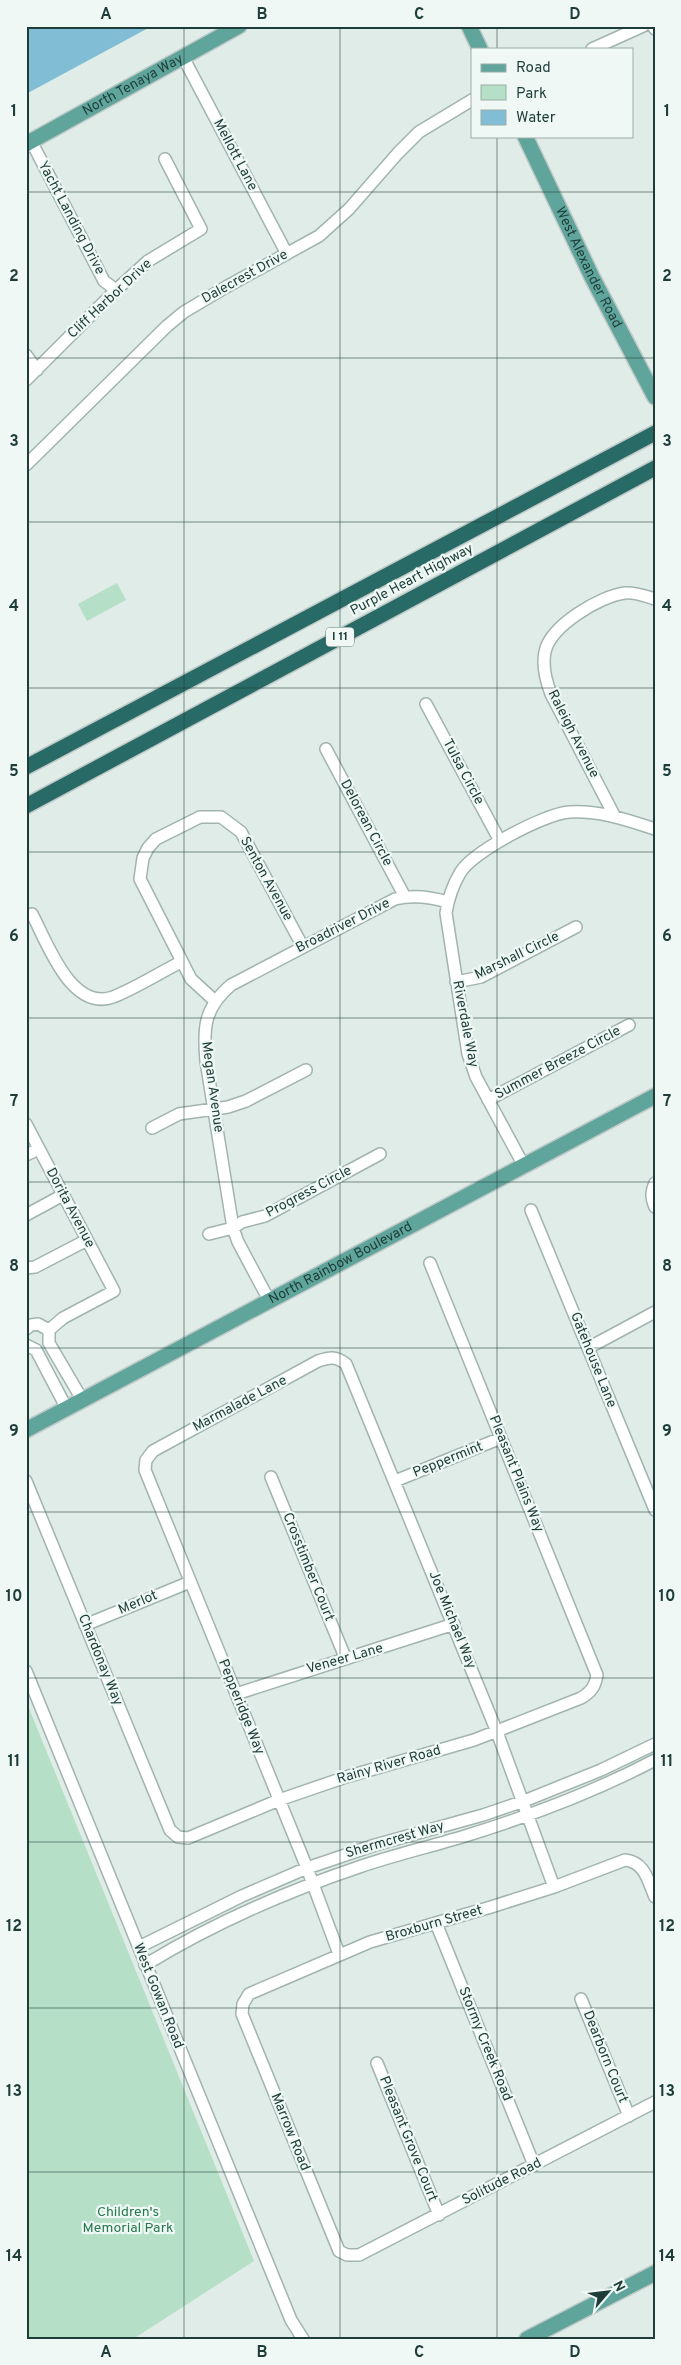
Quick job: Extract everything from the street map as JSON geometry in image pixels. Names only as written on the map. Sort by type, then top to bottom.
[{"type":"highway","name":"Purple Heart Highway","points":[[26,767],[655,432]]},
{"type":"highway","name":"Purple Heart Highway","points":[[26,806],[655,468]]},
{"type":"main road","name":"North Tenaya Way","points":[[28,143],[239,26]]},
{"type":"main road","points":[[469,26],[480,48]]},
{"type":"main road","name":"West Alexander Road","points":[[526,138],[592,278],[652,392]]},
{"type":"main road","name":"North Rainbow Boulevard","points":[[26,1430],[655,1096]]},
{"type":"main road","points":[[527,2339],[655,2272]]},
{"type":"street","points":[[594,48],[643,26]]},
{"type":"street","name":"Mellott Lane","points":[[183,57],[287,254]]},
{"type":"street","name":"Dalecrest Drive","points":[[26,465],[167,326],[184,312],[325,231],[349,209],[398,153],[426,127],[471,101]]},
{"type":"street","name":"Yacht Landing Drive","points":[[28,143],[104,280],[116,290]]},
{"type":"street","name":"Cliff Harbor Drive","points":[[26,380],[116,290],[148,261],[202,229],[164,159]]},
{"type":"street","points":[[26,355],[37,370]]},
{"type":"street","name":"Raleigh Avenue","points":[[615,817],[551,694],[545,677],[545,652],[562,625],[574,616],[606,599],[624,593],[639,594],[655,599]]},
{"type":"street","name":"Tulsa Circle","points":[[426,704],[500,841]]},
{"type":"street","name":"Delorean Circle","points":[[326,750],[405,897]]},
{"type":"street","points":[[448,902],[460,873],[477,854],[532,825],[567,812],[594,812],[655,829]]},
{"type":"street","name":"Senton Avenue","points":[[181,962],[140,879],[143,858],[148,848],[156,839],[200,817],[221,817],[241,832],[303,946]]},
{"type":"street","name":"Broadriver Drive","points":[[215,1001],[231,985],[395,899],[405,897],[435,898],[448,902]]},
{"type":"street","name":"Riverdale Way","points":[[448,902],[446,913],[468,1054],[476,1077],[524,1166]]},
{"type":"street","points":[[32,914],[62,972],[73,987],[93,998],[113,997],[181,962],[192,979],[215,1001]]},
{"type":"street","name":"Marshall Circle","points":[[456,982],[481,976],[576,927]]},
{"type":"street","name":"Megan Avenue","points":[[215,1001],[205,1025],[204,1037],[233,1228],[270,1302]]},
{"type":"street","name":"Summer Breeze Circle","points":[[488,1100],[629,1025]]},
{"type":"street","points":[[152,1128],[179,1114],[214,1109],[246,1101],[306,1070]]},
{"type":"street","name":"Dorita Avenue","points":[[26,1124],[114,1291],[63,1318],[48,1330]]},
{"type":"street","points":[[26,1155],[39,1148]]},
{"type":"street","name":"Progress Circle","points":[[209,1234],[233,1228],[242,1222],[265,1216],[380,1154]]},
{"type":"street","points":[[653,1186],[652,1199],[655,1207]]},
{"type":"street","points":[[26,1215],[63,1195]]},
{"type":"street","name":"Gatehouse Lane","points":[[531,1210],[655,1510]]},
{"type":"street","points":[[26,1268],[35,1267],[87,1240]]},
{"type":"street","name":"Pleasant Plains Way","points":[[430,1263],[597,1675],[595,1685]]},
{"type":"street","points":[[588,1348],[655,1312]]},
{"type":"street","points":[[26,1329],[31,1324],[38,1324],[48,1330],[49,1343],[66,1375],[71,1378],[83,1401]]},
{"type":"street","points":[[26,1346],[36,1350],[67,1409]]},
{"type":"street","name":"Marmalade Lane","points":[[146,1460],[153,1450],[318,1361],[330,1357],[338,1358]]},
{"type":"street","name":"Joe Michael Way","points":[[338,1358],[346,1364],[454,1624],[498,1732],[554,1887]]},
{"type":"street","name":"Peppermint","points":[[395,1481],[501,1438]]},
{"type":"street","name":"Pepperidge Way","points":[[146,1460],[145,1470],[307,1868],[339,1954]]},
{"type":"street","name":"Crosstimber Court","points":[[271,1477],[345,1657]]},
{"type":"street","name":"Chardonay Way","points":[[26,1481],[170,1830],[178,1837]]},
{"type":"street","name":"Merlot","points":[[85,1625],[190,1582]]},
{"type":"street","name":"Veneer Lane","points":[[236,1694],[345,1657],[400,1643],[454,1624]]},
{"type":"street","name":"West Gowan Road","points":[[26,1671],[290,2320],[303,2339]]},
{"type":"street","name":"Rainy River Road","points":[[178,1837],[188,1838],[279,1800],[346,1777],[498,1732],[581,1698],[590,1692],[595,1685]]},
{"type":"street","name":"Shermcrest Way","points":[[138,1948],[242,1896],[307,1868],[524,1801],[601,1770],[655,1744]]},
{"type":"street","name":"Shermcrest Way","points":[[145,1965],[220,1924],[312,1883],[382,1859],[462,1837],[529,1815],[594,1790],[655,1760]]},
{"type":"street","name":"Broxburn Street","points":[[242,2004],[249,1994],[370,1942],[436,1922],[492,1908],[625,1860],[633,1861],[642,1867],[655,1897]]},
{"type":"street","name":"Stormy Creek Road","points":[[436,1922],[534,2166]]},
{"type":"street","name":"Dearborn Court","points":[[581,1999],[628,2116]]},
{"type":"street","name":"Marrow Road","points":[[242,2004],[242,2014],[339,2251],[347,2255]]},
{"type":"street","name":"Pleasant Grove Court","points":[[377,2063],[439,2215]]},
{"type":"street","name":"Solitude Road","points":[[347,2255],[359,2256],[655,2102]]},
{"type":"street","name":"West Gowan Road","points":[[290,2320],[293,2339]]},
{"type":"green space","points":[[117,583],[126,600],[87,621],[78,604]]},
{"type":"green space","name":"Children's Memorial Park","points":[[26,1701],[254,2261],[133,2339],[26,2339]]},
{"type":"water","points":[[26,26],[152,26],[26,94]]}]
